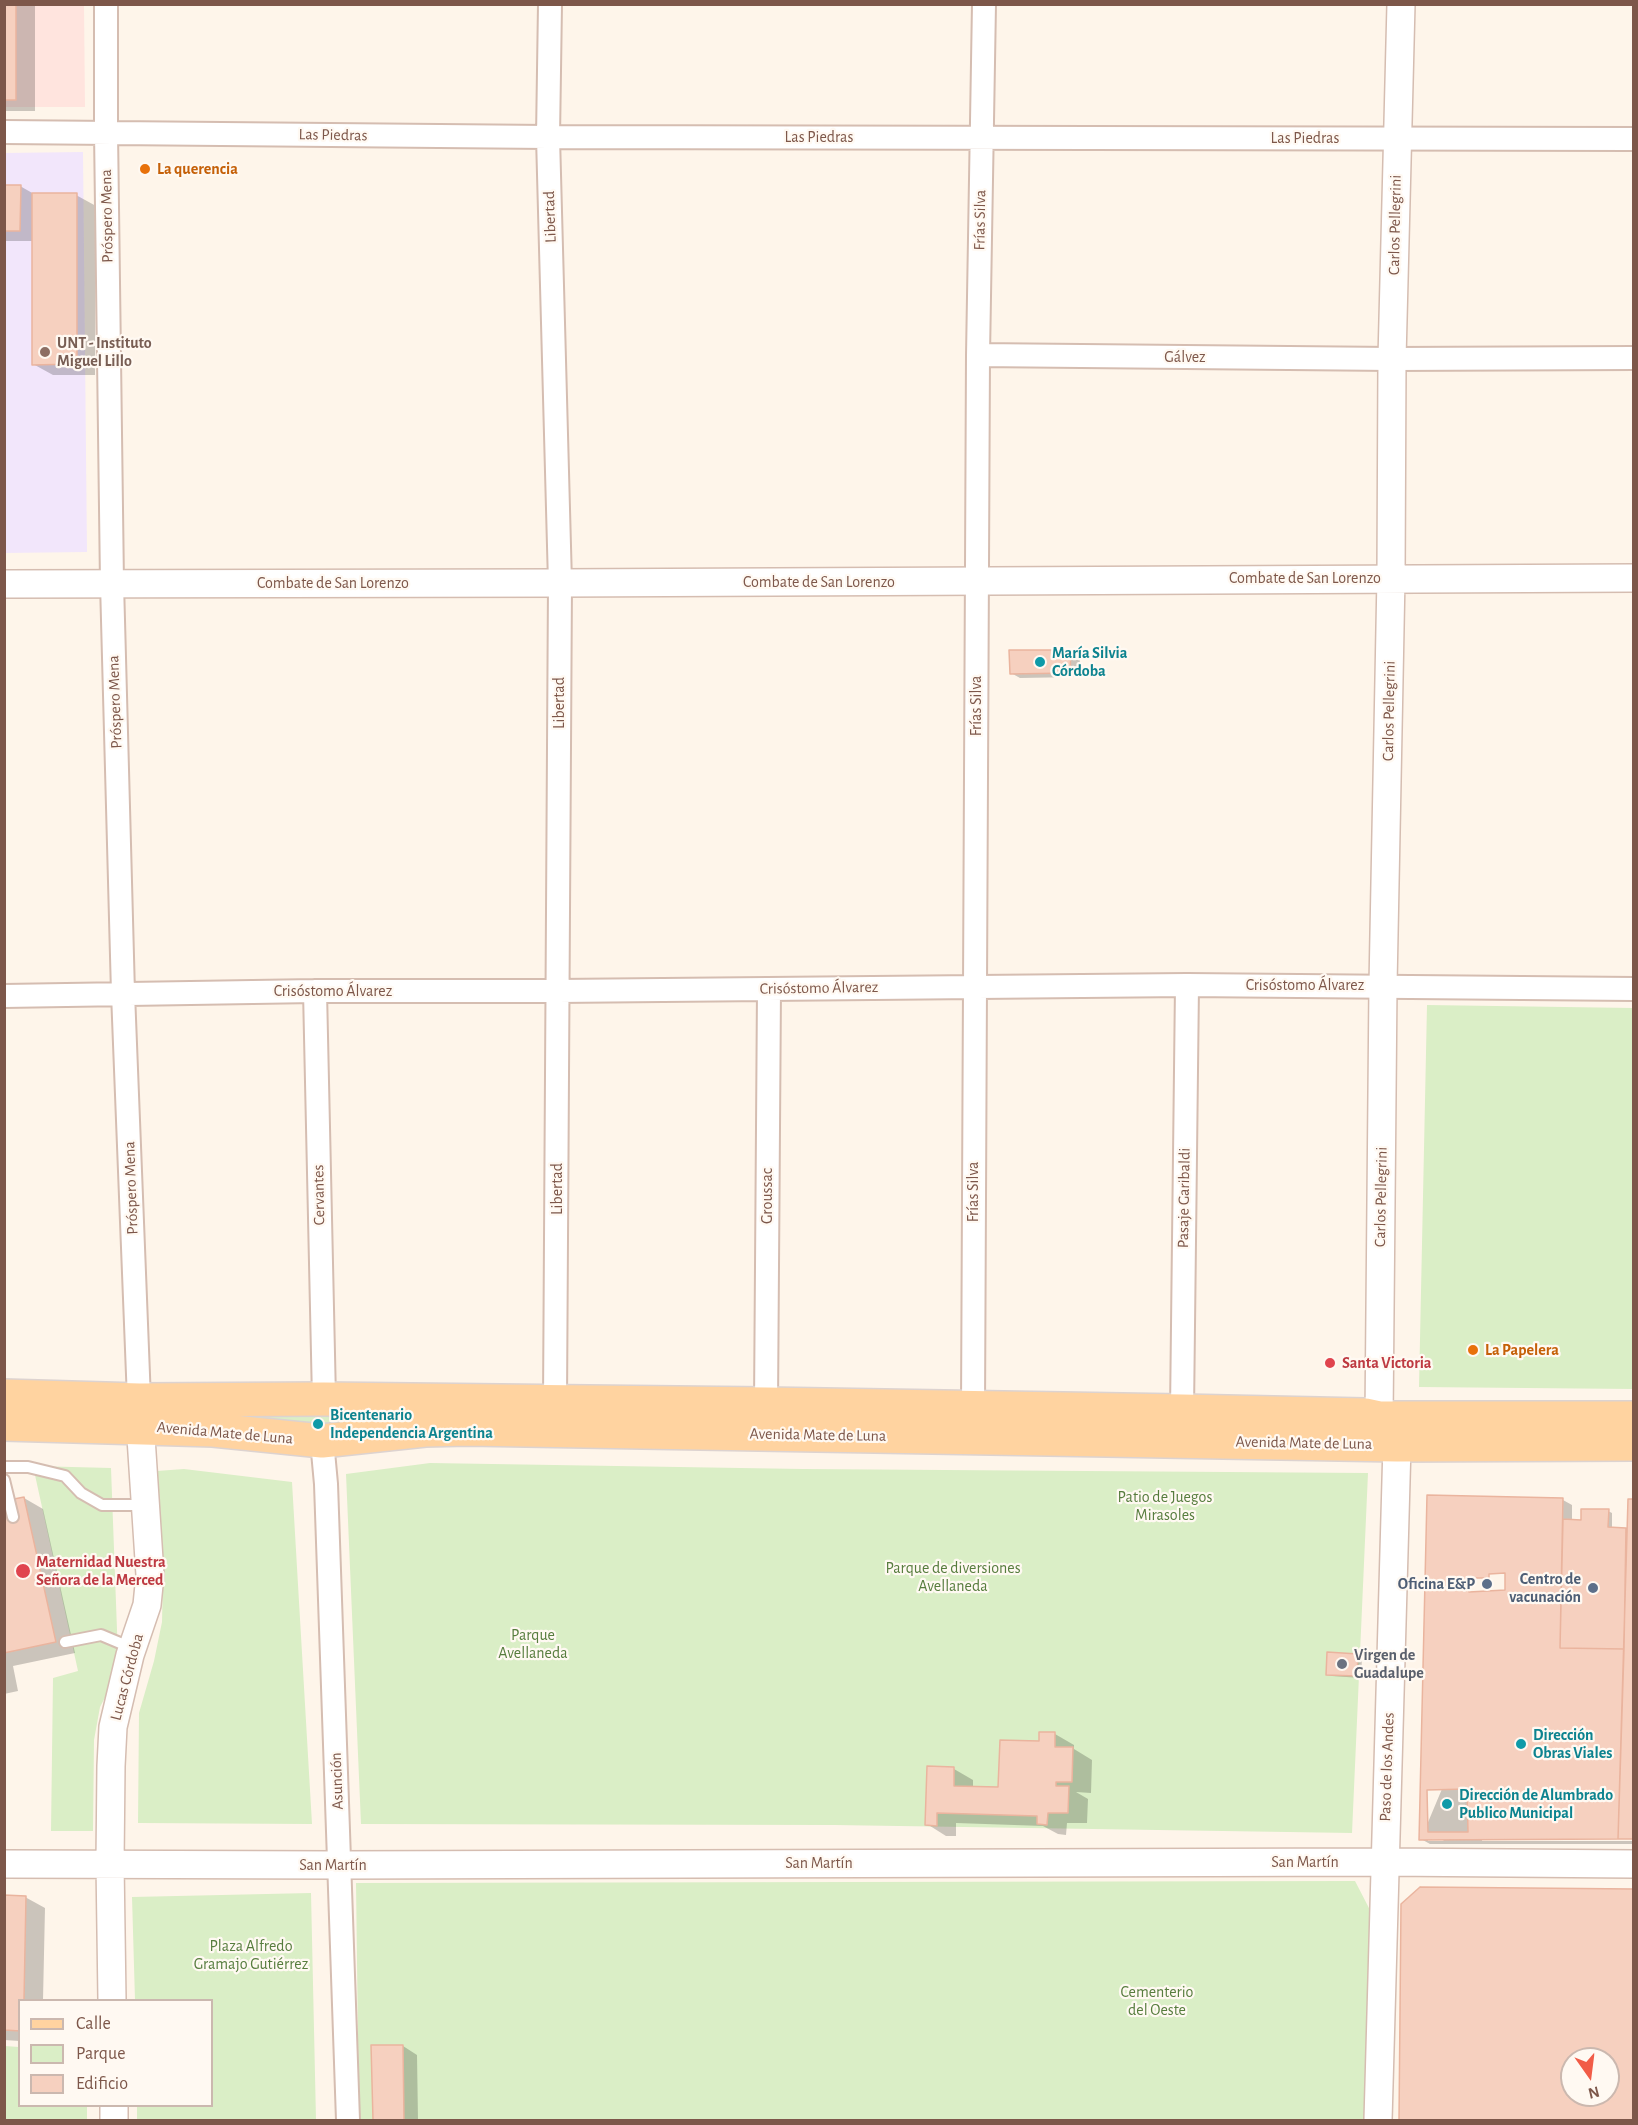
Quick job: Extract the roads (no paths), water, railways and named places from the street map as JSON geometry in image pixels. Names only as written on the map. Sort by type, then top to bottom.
[{"type":"main road","name":"Avenida Mate de Luna","points":[[4,1396],[139,1413],[213,1430],[322,1441],[425,1430],[468,1429],[1397,1445],[1634,1444]]},
{"type":"main road","name":"Avenida Mate de Luna","points":[[4,1424],[324,1399],[973,1407],[1365,1415],[1379,1418],[1634,1418]]},
{"type":"street","name":"Próspero Mena","points":[[106,4],[112,583],[123,993],[139,1413]]},
{"type":"street","name":"Libertad","points":[[550,4],[548,137],[560,583],[555,1402]]},
{"type":"street","name":"Frías Silva","points":[[973,1407],[978,356],[984,4]]},
{"type":"street","name":"Carlos Pellegrini","points":[[1379,1418],[1392,358],[1401,4]]},
{"type":"street","name":"Las Piedras","points":[[4,132],[548,137],[1634,139]]},
{"type":"street","name":"Gálvez","points":[[978,356],[1634,358]]},
{"type":"street","name":"Combate de San Lorenzo","points":[[4,584],[1634,578]]},
{"type":"street","name":"Crisóstomo Álvarez","points":[[4,996],[315,991],[558,992],[1187,985],[1634,989]]},
{"type":"street","name":"Pasaje Garibaldi","points":[[1182,1411],[1187,985]]},
{"type":"street","name":"Groussac","points":[[765,1404],[769,989]]},
{"type":"street","name":"Cervantes","points":[[315,991],[324,1399]]},
{"type":"street","name":"Lucas Córdoba","points":[[112,1999],[110,1863],[113,1727],[117,1705],[147,1605],[149,1585],[139,1413]]},
{"type":"street","points":[[1379,1418],[1397,1445]]},
{"type":"street","name":"Asunción","points":[[322,1441],[326,1484],[348,2121]]},
{"type":"street","name":"Paso de los Andes","points":[[1378,2121],[1397,1445]]},
{"type":"street","name":"San Martín","points":[[4,1864],[1384,1862],[1634,1864]]},
{"type":"lane","points":[[4,1467],[28,1467],[64,1476],[81,1493],[102,1504],[146,1505]]},
{"type":"lane","points":[[4,1480],[13,1517]]},
{"type":"lane","points":[[65,1642],[101,1635],[133,1648]]},
{"type":"place","name":"La querencia","points":[[145,169]]},
{"type":"place","name":"UNT - Instituto Miguel Lillo","points":[[45,352]]},
{"type":"place","name":"María Silvia Córdoba","points":[[1040,662]]},
{"type":"place","name":"La Papelera","points":[[1473,1350]]},
{"type":"place","name":"Santa Victoria","points":[[1330,1363]]},
{"type":"place","name":"Bicentenario Independencia Argentina","points":[[318,1424]]},
{"type":"place","name":"Maternidad Nuestra Señora de la Merced","points":[[23,1571]]},
{"type":"place","name":"Oficina E&P","points":[[1487,1584]]},
{"type":"place","name":"Centro de vacunación","points":[[1593,1588]]},
{"type":"place","name":"Virgen de Guadalupe","points":[[1342,1664]]},
{"type":"place","name":"Dirección Obras Viales","points":[[1521,1744]]},
{"type":"place","name":"Dirección de Alumbrado Publico Municipal","points":[[1447,1804]]},
{"type":"park label","name":"Patio de Juegos Mirasoles","points":[[1165,1506]]},
{"type":"park label","name":"Parque de diversiones Avellaneda","points":[[953,1577]]},
{"type":"park label","name":"Parque Avellaneda","points":[[533,1644]]},
{"type":"park label","name":"Plaza Alfredo Gramajo Gutiérrez","points":[[251,1955]]},
{"type":"park label","name":"Cementerio del Oeste","points":[[1157,2001]]}]
